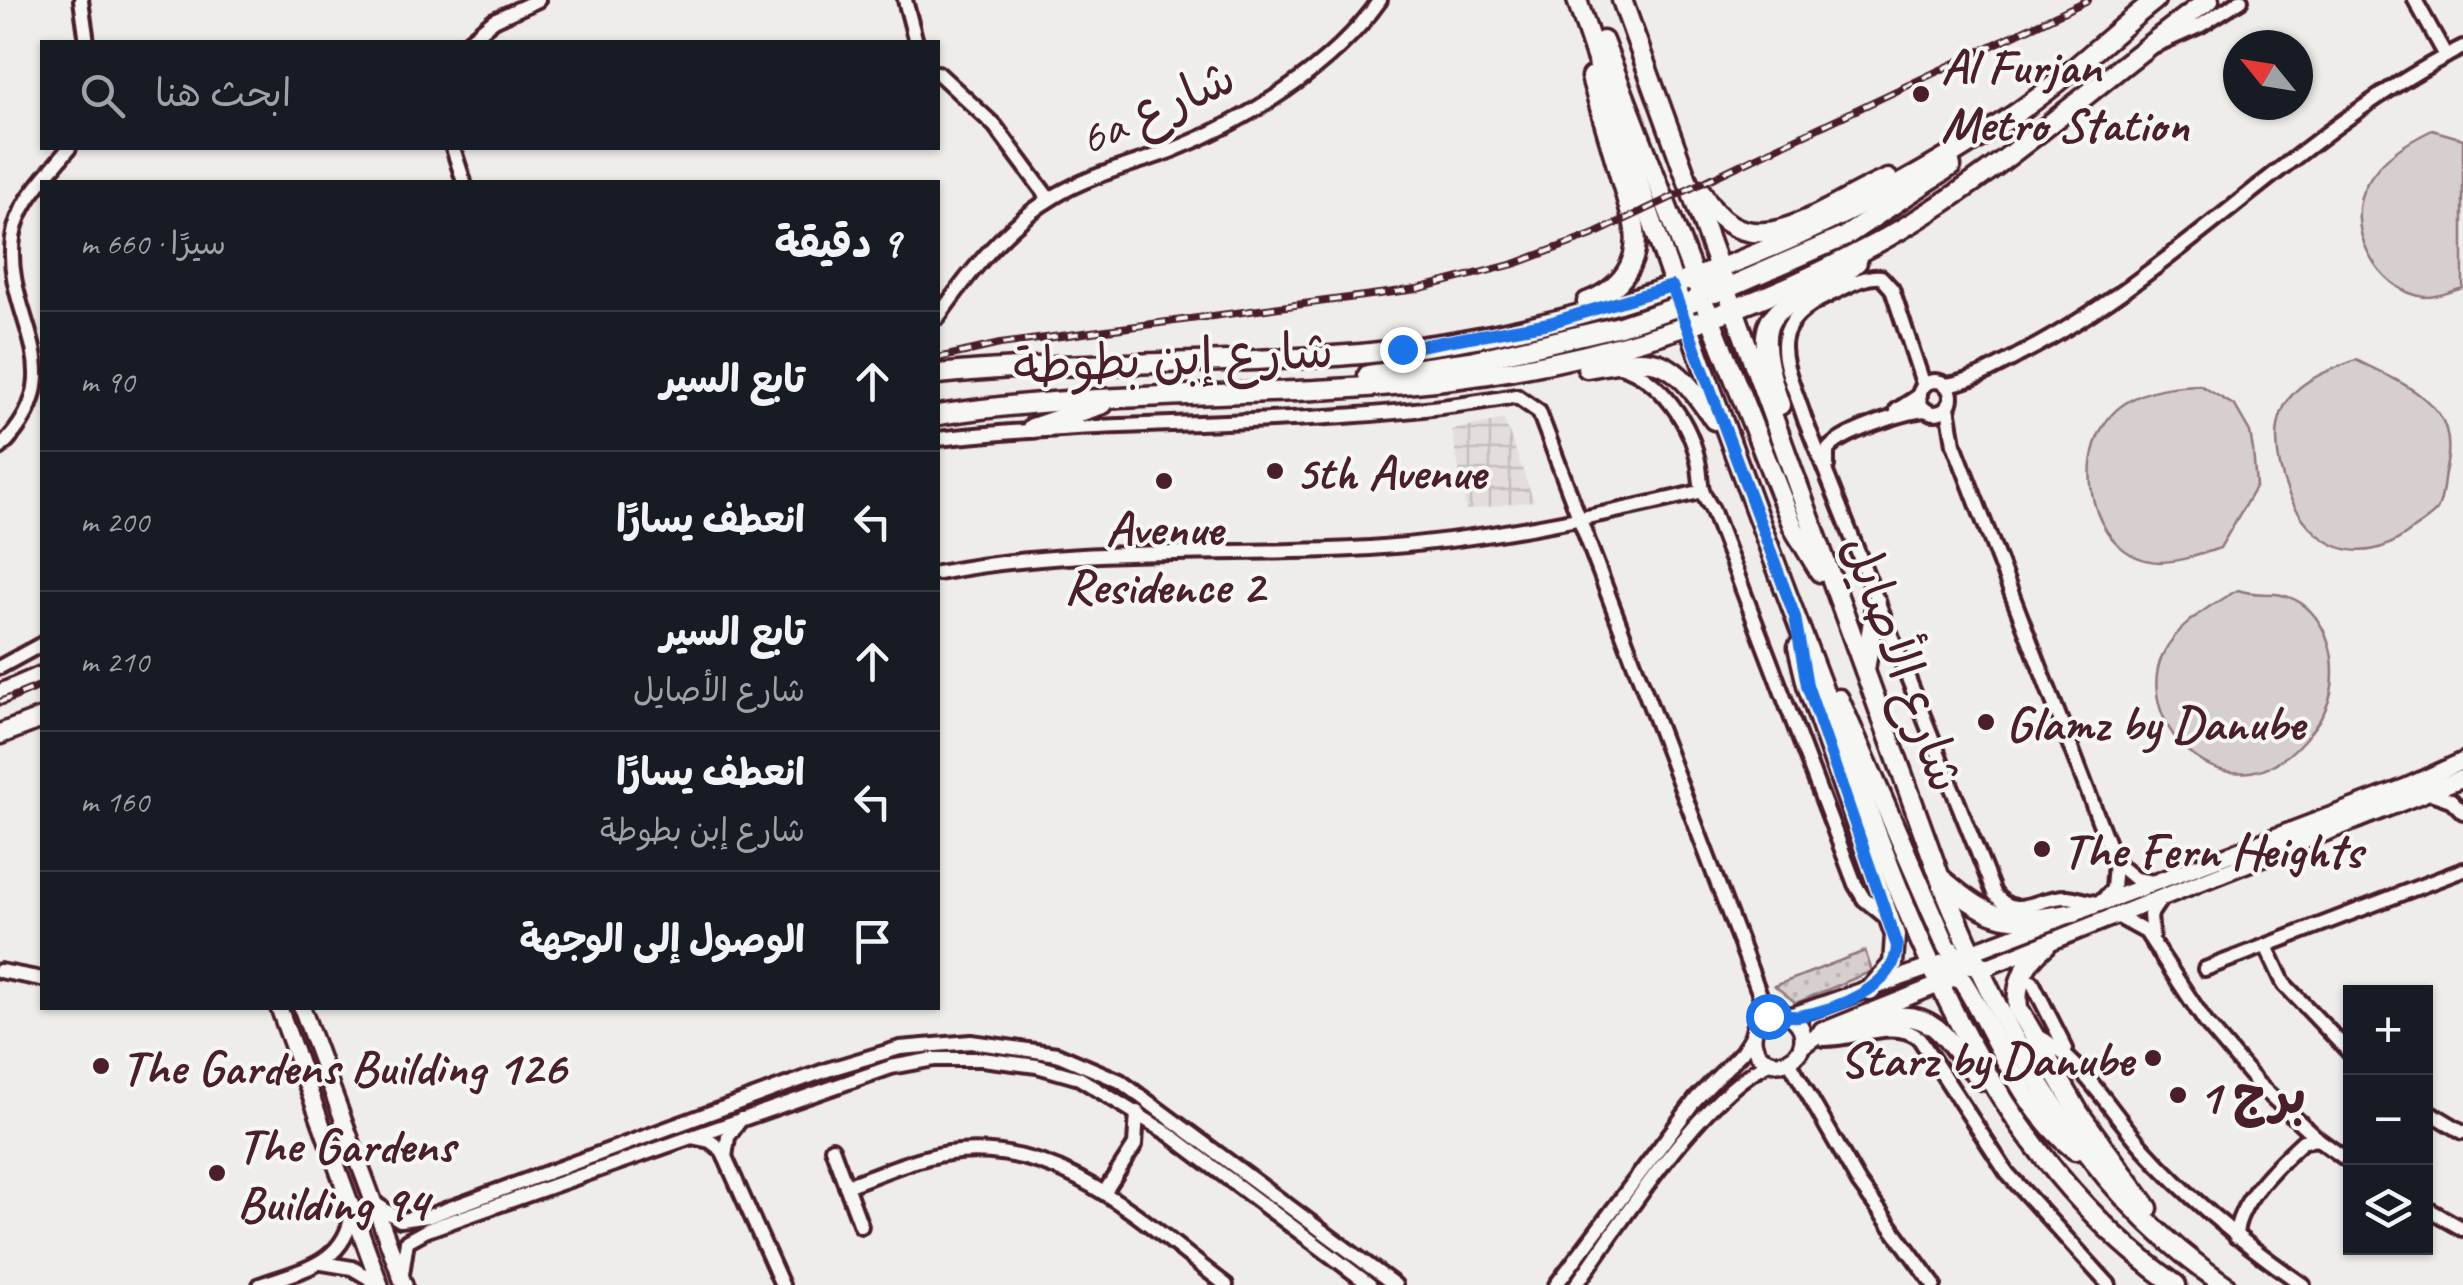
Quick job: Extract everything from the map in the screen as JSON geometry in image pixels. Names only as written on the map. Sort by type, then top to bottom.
[{"type":"main road","points":[[1549,323],[1616,286],[1629,268],[1636,246],[1634,224],[1569,0]]},
{"type":"main road","points":[[1581,0],[1709,296],[1794,529],[1838,602]]},
{"type":"main road","name":"شارع الأصايل","points":[[1581,0],[1671,310],[1690,334],[1798,625],[1959,968]]},
{"type":"main road","points":[[1622,0],[1681,156],[1714,259],[1709,296],[1690,334]]},
{"type":"main road","points":[[1244,393],[1471,360],[1671,310],[1801,258],[1880,216],[1937,178],[2155,0]]},
{"type":"main road","points":[[1709,296],[1740,306],[1876,244],[1979,178],[2135,53],[2209,0]]},
{"type":"main road","points":[[1709,296],[1705,268],[1714,259],[1837,219],[1936,164],[2018,112]]},
{"type":"main road","points":[[1681,156],[1715,215],[1738,229],[1767,234],[1810,218],[1880,182],[1936,164]]},
{"type":"main road","points":[[1809,521],[1805,483],[1767,366],[1765,339],[1782,306],[1838,278],[1876,244]]},
{"type":"main road","name":"شارع إبن بطوطة","points":[[940,372],[1361,354],[1549,323],[1664,289],[1709,296],[1700,327],[1690,334],[1491,374],[1244,393],[1050,399],[940,415]]},
{"type":"main road","name":"شارع الأصايل","points":[[1709,296],[1736,297],[1740,306],[1809,521],[1940,878],[1959,968],[1996,1090],[2057,1175],[2107,1228],[2176,1285]]},
{"type":"main road","points":[[1244,393],[1310,399],[1435,390],[1642,358],[1666,366],[1686,380],[1730,443]]},
{"type":"main road","points":[[1032,428],[1068,413],[1147,394]]},
{"type":"main road","points":[[1865,670],[1876,602]]},
{"type":"main road","points":[[1798,625],[1807,685],[1892,925],[1897,954],[1870,990]]},
{"type":"main road","points":[[0,694],[40,677]]},
{"type":"main road","points":[[4,732],[40,707]]},
{"type":"main road","points":[[4,732],[40,719]]},
{"type":"main road","points":[[1940,878],[1978,909],[2002,920],[2074,913]]},
{"type":"main road","points":[[2046,945],[2025,970],[2017,996],[2030,1032],[2102,1149],[2182,1252]]},
{"type":"main road","points":[[1959,968],[2002,1057],[2066,1144],[2096,1165],[2182,1252],[2224,1285]]},
{"type":"main road","points":[[1810,1039],[1898,1016],[1921,1020],[1938,1030],[1966,1067],[1996,1090]]},
{"type":"street","points":[[81,0],[87,40]]},
{"type":"street","points":[[469,40],[494,20],[538,0]]},
{"type":"street","points":[[905,0],[915,40]]},
{"type":"street","name":"6a شارع","points":[[940,314],[1009,232],[1049,199],[1239,118],[1322,61],[1353,34],[1380,0]]},
{"type":"street","points":[[2135,53],[2202,25],[2240,0]]},
{"type":"street","points":[[2415,0],[2446,56]]},
{"type":"street","points":[[1837,506],[1838,495],[1825,457],[1830,445],[1908,413],[1928,412],[1982,374],[2114,298],[2336,125],[2463,47]]},
{"type":"street","name":"6a شارع","points":[[940,75],[996,126],[1049,199]]},
{"type":"street","points":[[41,180],[67,150]]},
{"type":"street","points":[[454,150],[463,180]]},
{"type":"street","points":[[0,448],[24,416],[36,368],[32,334],[12,266],[16,225],[40,181]]},
{"type":"street","points":[[1954,444],[1928,412],[1886,280],[1870,276],[1804,306],[1786,328],[1784,356],[1805,420],[1994,893],[2003,903],[2019,908],[2063,897],[2100,902]]},
{"type":"street","points":[[1602,365],[1636,372],[1660,390],[1693,449],[1700,492],[1712,509],[1855,884],[1864,899],[1892,925]]},
{"type":"street","points":[[1805,420],[1823,434],[1836,434],[1902,408],[1937,381],[1949,397],[1954,444],[2116,862],[2135,880],[2159,888]]},
{"type":"street","points":[[940,439],[1032,428],[1354,418],[1516,396],[1539,412],[1768,1016]]},
{"type":"street","points":[[940,570],[1056,560],[1372,548],[1578,521],[1700,492]]},
{"type":"street","points":[[0,666],[40,645]]},
{"type":"street","points":[[1556,1285],[1696,1099],[1742,1052],[1768,1016],[1791,1016],[1870,990],[2046,945],[2115,915],[2159,888],[2463,760]]},
{"type":"street","points":[[1576,1285],[1708,1111],[1747,1075],[1780,1061],[1810,1039],[2100,902],[2159,888],[2431,793],[2463,778]]},
{"type":"street","points":[[2431,793],[2451,800],[2463,812]]},
{"type":"street","points":[[2100,902],[2113,889],[2116,862]]},
{"type":"street","points":[[2205,969],[2463,870]]},
{"type":"street","points":[[2154,944],[2150,915],[2159,888]]},
{"type":"street","points":[[2115,915],[2141,926],[2214,1034],[2293,1118],[2343,1157]]},
{"type":"street","points":[[2266,946],[2284,984],[2343,1046]]},
{"type":"street","points":[[0,971],[40,979]]},
{"type":"street","points":[[2032,982],[2069,1056],[2144,1149],[2236,1237],[2303,1285]]},
{"type":"street","points":[[303,1010],[403,1283]]},
{"type":"street","points":[[282,1014],[380,1285]]},
{"type":"street","points":[[1791,1016],[1810,1039]]},
{"type":"street","points":[[1810,1039],[1853,1039],[1896,1028],[1919,1038],[2007,1173],[2109,1285]]},
{"type":"street","points":[[1754,1032],[1759,1054],[1780,1061],[1934,1285]]},
{"type":"street","points":[[2030,1032],[2069,1056]]},
{"type":"street","points":[[373,1202],[400,1220],[429,1216],[830,1069],[911,1046],[971,1042],[1057,1054],[1120,1080],[1394,1285]]},
{"type":"street","points":[[403,1283],[404,1248],[413,1237],[688,1136],[892,1067],[956,1058],[1057,1070],[1101,1088],[1169,1134],[1370,1285]]},
{"type":"street","points":[[1135,1144],[1137,1112]]},
{"type":"street","points":[[2433,1114],[2463,1132]]},
{"type":"street","points":[[725,1157],[728,1137],[743,1118]]},
{"type":"street","points":[[2212,1216],[2235,1207],[2294,1134],[2293,1118]]},
{"type":"street","points":[[1104,1192],[1135,1144],[1150,1136],[1169,1134]]},
{"type":"street","points":[[688,1136],[710,1141],[725,1157],[782,1285]]},
{"type":"street","points":[[2236,1237],[2242,1212],[2270,1178],[2302,1141],[2318,1139]]},
{"type":"street","points":[[832,1148],[860,1226]]},
{"type":"street","points":[[846,1186],[920,1160],[974,1151],[1030,1157],[1104,1192],[1226,1285]]},
{"type":"street","points":[[260,1285],[322,1262],[344,1241],[353,1211]]},
{"type":"street","points":[[2433,1212],[2463,1230]]},
{"type":"street","points":[[322,1262],[352,1268],[380,1285]]},
{"type":"shaded area","points":[[2432,130],[2463,139],[2463,288],[2425,297],[2392,283],[2379,270],[2362,236],[2359,217],[2360,199],[2380,166]]},
{"type":"shaded area","points":[[2356,360],[2401,382],[2431,405],[2446,428],[2448,443],[2437,510],[2386,545],[2361,551],[2338,547],[2318,535],[2301,516],[2288,493],[2277,439],[2279,422],[2291,396],[2313,378]]},
{"type":"shaded area","points":[[2200,385],[2235,406],[2250,432],[2256,486],[2220,548],[2168,562],[2135,556],[2115,542],[2101,521],[2092,496],[2091,469],[2096,443],[2108,420],[2127,402],[2162,389]]},
{"type":"shaded area","points":[[1504,419],[1534,501],[1466,510],[1452,430]]},
{"type":"shaded area","points":[[2238,590],[2290,597],[2311,612],[2330,647],[2333,673],[2325,710],[2303,741],[2274,764],[2245,772],[2217,769],[2193,755],[2173,735],[2161,709],[2157,682],[2169,643],[2206,609]]},
{"type":"shaded area","points":[[1865,951],[1872,971],[1796,1003],[1775,986]]},
{"type":"railway","points":[[940,358],[1000,344],[1417,289],[1514,264],[1592,235],[2088,0]]},
{"type":"railway","points":[[0,702],[40,686]]},
{"type":"place","name":"Al Furjan Metro Station","points":[[1921,94]]},
{"type":"place","name":"5th Avenue","points":[[1275,471]]},
{"type":"place","name":"Avenue Residence 2","points":[[1164,481]]},
{"type":"place","name":"Glamz by Danube","points":[[1986,722]]},
{"type":"place","name":"The Fern Heights","points":[[2042,849]]},
{"type":"place","name":"Starz by Danube","points":[[2153,1058]]},
{"type":"place","name":"The Gardens Building 126","points":[[101,1066]]},
{"type":"place","name":"برج 1","points":[[2178,1095]]},
{"type":"place","name":"The Gardens Building 94","points":[[217,1173]]},
{"type":"route","points":[[1402,349],[1549,323],[1672,286],[1795,617],[1807,685],[1896,935],[1893,964],[1870,990],[1809,1013],[1768,1016]]}]
